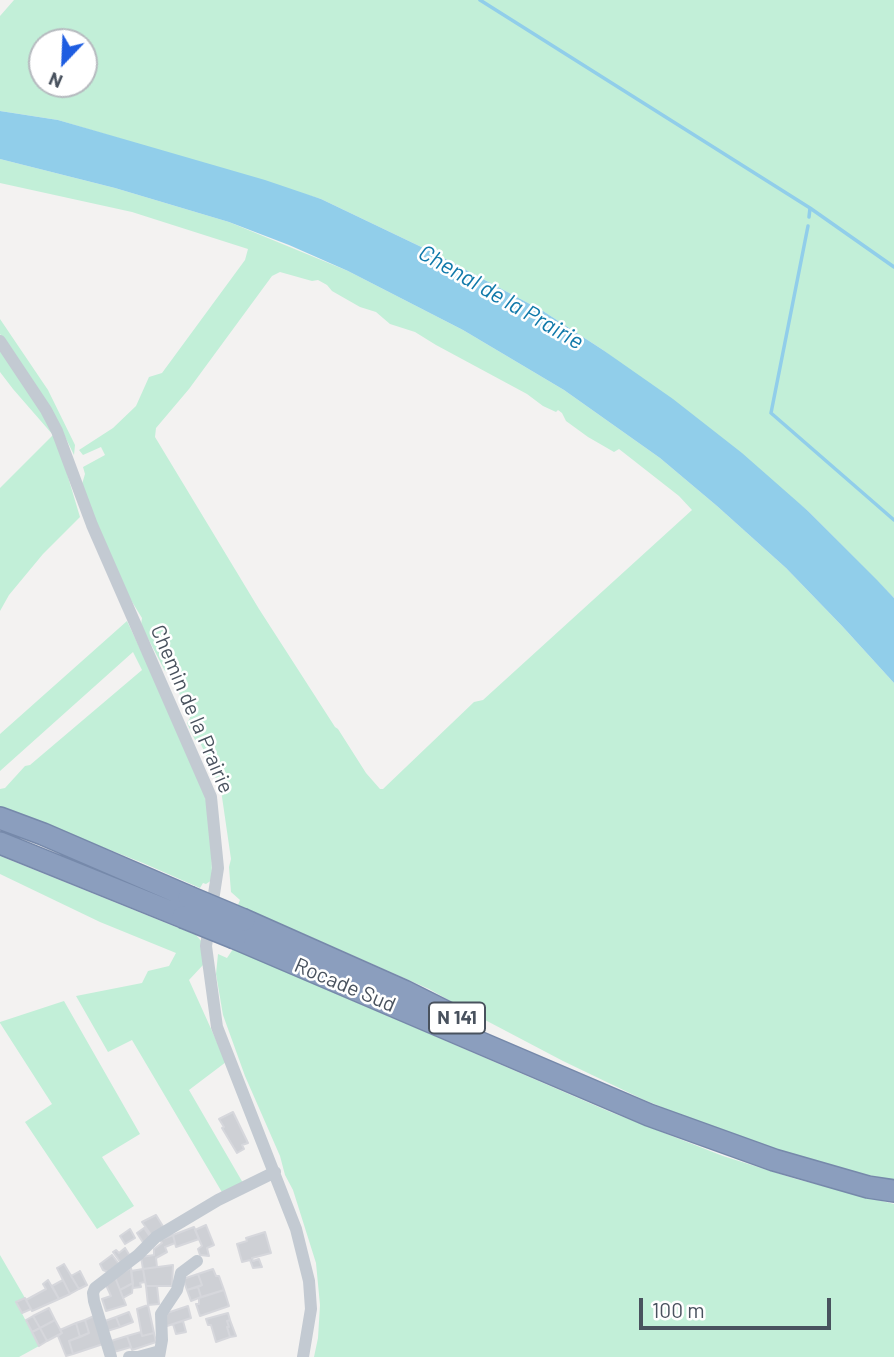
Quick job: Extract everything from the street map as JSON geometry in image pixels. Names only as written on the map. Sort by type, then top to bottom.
[{"type":"highway","name":"N 141","points":[[0,818],[43,834],[186,907]]},
{"type":"highway","name":"N 141","points":[[0,843],[186,907]]},
{"type":"highway","name":"Rocade Sud","points":[[186,907],[649,1115],[774,1160],[834,1178],[894,1191]]},
{"type":"street","name":"Chemin de la Prairie","points":[[0,341],[40,400],[57,431],[92,525],[212,797],[218,868],[206,946],[217,1027],[296,1229],[309,1281],[311,1309],[303,1357]]},
{"type":"street","points":[[111,1357],[94,1301],[95,1288],[138,1255],[156,1237],[218,1200],[275,1172]]},
{"type":"street","points":[[129,1357],[159,1354],[162,1340],[161,1314],[177,1290],[181,1273],[197,1261]]},
{"type":"green space","points":[[14,0],[894,0],[894,598],[808,511],[603,350],[543,311],[436,254],[321,199],[58,120],[0,111],[0,16]]},
{"type":"green space","points":[[0,159],[115,188],[229,222],[348,271],[463,330],[564,390],[660,458],[786,568],[894,683],[894,1180],[856,1173],[801,1157],[710,1127],[642,1099],[563,1061],[429,989],[238,905],[240,900],[231,892],[231,859],[221,790],[200,742],[195,740],[187,723],[190,718],[170,672],[165,671],[141,625],[142,618],[129,597],[94,521],[82,484],[85,474],[83,467],[105,455],[101,447],[83,455],[79,450],[113,428],[136,406],[149,377],[162,373],[245,260],[248,249],[132,212],[0,183]],"holes":[[[280,272],[312,281],[318,280],[360,307],[376,312],[390,324],[415,332],[527,394],[543,406],[556,412],[558,410],[566,421],[588,437],[614,452],[619,449],[679,496],[692,510],[483,700],[474,702],[383,789],[366,773],[335,727],[259,609],[155,437],[156,428],[189,389],[272,276]]]},
{"type":"green space","points":[[0,319],[48,390],[75,445],[74,455],[52,410],[0,334]]},
{"type":"green space","points":[[0,349],[43,412],[54,435],[80,517],[43,554],[9,595],[0,611],[0,488],[53,435],[0,372]]},
{"type":"green space","points":[[127,621],[200,776],[211,822],[212,880],[203,883],[200,888],[0,807],[0,789],[5,788],[25,766],[30,765],[142,670],[133,652],[0,771],[0,734]]},
{"type":"green space","points":[[0,856],[196,935],[203,943],[203,965],[189,980],[226,1062],[189,1090],[243,1183],[223,1194],[132,1040],[108,1052],[76,996],[142,983],[148,971],[169,966],[176,953],[100,922],[0,874]]},
{"type":"green space","points":[[233,949],[608,1111],[723,1156],[796,1179],[894,1204],[894,1357],[314,1357],[320,1305],[316,1263],[293,1190],[245,1076],[223,1015],[216,974],[218,954],[227,958]]},
{"type":"green space","points":[[64,1001],[140,1134],[102,1157],[134,1206],[97,1229],[25,1122],[52,1104],[0,1023]]},
{"type":"green space","points":[[0,1255],[25,1298],[16,1302],[39,1346],[19,1357],[0,1357]]},
{"type":"water","name":"Chenal de la Prairie","points":[[0,111],[58,120],[321,199],[436,254],[543,311],[673,399],[742,453],[808,511],[894,598],[894,683],[786,568],[717,506],[660,458],[564,390],[463,330],[348,271],[289,245],[229,222],[115,188],[0,159]]},
{"type":"building","points":[[233,1112],[248,1143],[242,1145],[244,1149],[237,1153],[219,1119]]},
{"type":"building","points":[[156,1215],[164,1228],[152,1236],[142,1222]]},
{"type":"building","points":[[206,1225],[214,1245],[207,1248],[209,1256],[200,1255],[198,1249],[202,1246],[195,1230]]},
{"type":"building","points":[[194,1227],[199,1239],[176,1247],[173,1235]]},
{"type":"building","points":[[144,1228],[151,1238],[144,1244],[137,1233]]},
{"type":"building","points":[[130,1229],[135,1238],[125,1244],[120,1236]]},
{"type":"building","points":[[265,1232],[271,1253],[252,1258],[253,1261],[259,1259],[262,1267],[253,1268],[250,1260],[242,1262],[237,1244]]},
{"type":"building","points":[[173,1235],[175,1243],[165,1247],[167,1252],[156,1258],[157,1267],[143,1269],[141,1257],[154,1255],[154,1249],[162,1243],[160,1240]]},
{"type":"building","points":[[125,1248],[130,1256],[121,1263],[113,1252],[116,1250],[119,1253]]},
{"type":"building","points":[[112,1255],[119,1264],[108,1272],[103,1270],[100,1264]]},
{"type":"building","points":[[64,1264],[79,1289],[70,1294],[57,1268]]},
{"type":"building","points":[[173,1265],[172,1286],[146,1286],[143,1269]]},
{"type":"building","points":[[131,1268],[133,1283],[120,1290],[115,1277]]},
{"type":"building","points":[[143,1269],[145,1282],[140,1283],[141,1287],[133,1288],[131,1271]]},
{"type":"building","points":[[213,1269],[224,1290],[201,1297],[198,1287],[202,1285],[198,1274]]},
{"type":"building","points":[[80,1271],[87,1285],[79,1289],[71,1276]]},
{"type":"building","points":[[198,1274],[202,1285],[187,1290],[183,1279]]},
{"type":"building","points":[[115,1277],[126,1305],[106,1311],[102,1299],[111,1296],[106,1285]]},
{"type":"building","points":[[48,1280],[59,1299],[32,1311],[26,1300],[46,1289],[43,1284]]},
{"type":"building","points":[[63,1280],[70,1294],[59,1299],[52,1286]]},
{"type":"building","points":[[133,1283],[132,1293],[123,1298],[120,1290]]},
{"type":"building","points":[[146,1286],[157,1286],[159,1304],[148,1305]]},
{"type":"building","points":[[198,1287],[201,1297],[191,1301],[187,1290]]},
{"type":"building","points":[[224,1290],[229,1306],[200,1316],[196,1304],[199,1304],[199,1298]]},
{"type":"building","points":[[25,1298],[31,1309],[22,1313],[16,1302]]},
{"type":"building","points":[[148,1305],[154,1333],[142,1336],[137,1309]]},
{"type":"building","points":[[188,1306],[191,1318],[164,1327],[164,1314]]},
{"type":"building","points":[[49,1308],[55,1320],[40,1328],[33,1316]]},
{"type":"building","points":[[129,1312],[133,1322],[120,1327],[116,1317]]},
{"type":"building","points":[[228,1313],[230,1320],[227,1321],[227,1327],[230,1337],[216,1342],[211,1325],[208,1325],[206,1319]]},
{"type":"building","points":[[33,1316],[40,1328],[32,1332],[26,1320]]},
{"type":"building","points":[[94,1316],[103,1344],[73,1354],[69,1341],[89,1333],[85,1320]]},
{"type":"building","points":[[116,1317],[120,1327],[107,1331],[105,1321]]},
{"type":"building","points":[[55,1320],[62,1333],[47,1341],[40,1328]]},
{"type":"building","points":[[85,1320],[89,1333],[80,1337],[76,1323]]},
{"type":"building","points":[[230,1320],[236,1336],[230,1337],[227,1321]]},
{"type":"building","points":[[183,1321],[186,1332],[176,1334],[173,1324]]},
{"type":"building","points":[[76,1323],[80,1337],[69,1341],[73,1354],[66,1356],[58,1336],[62,1333],[60,1330]]},
{"type":"building","points":[[40,1328],[47,1341],[39,1346],[32,1332]]},
{"type":"building","points":[[141,1332],[142,1336],[154,1333],[156,1342],[132,1350],[127,1336]]},
{"type":"building","points":[[127,1336],[131,1347],[114,1352],[111,1341]]},
{"type":"waterway","points":[[480,0],[810,208],[894,267]]},
{"type":"waterway","points":[[809,217],[810,208]]},
{"type":"waterway","points":[[808,226],[771,413],[894,520]]}]
